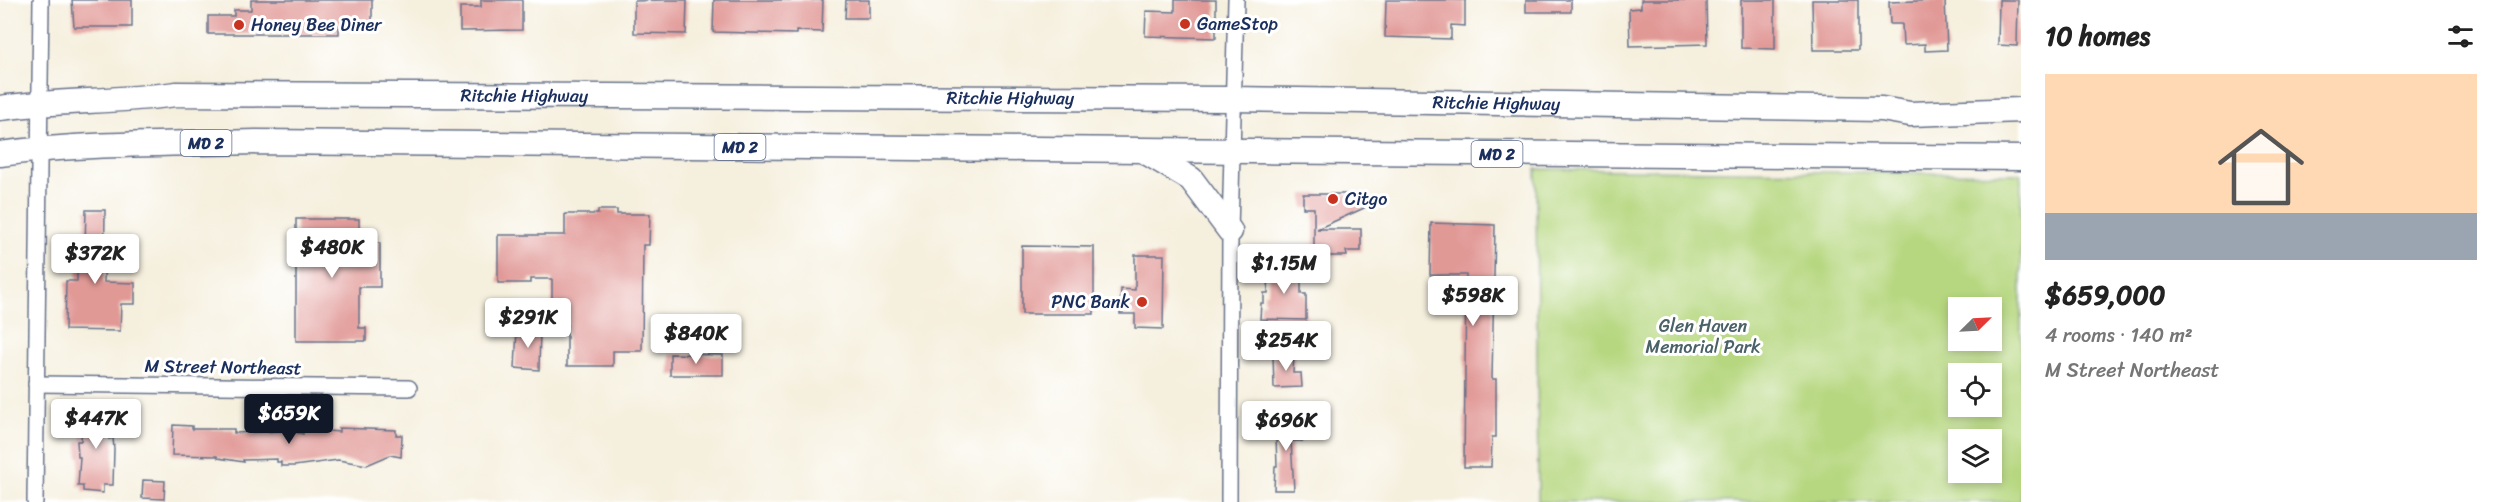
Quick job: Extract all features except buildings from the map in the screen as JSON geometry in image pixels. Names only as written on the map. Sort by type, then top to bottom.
[{"type":"main road","name":"Ritchie Highway","points":[[0,108],[176,94],[1233,99],[1882,109],[1910,114],[2021,110]]},
{"type":"main road","name":"MD 2","points":[[0,154],[166,144],[279,142],[2021,158]]},
{"type":"main road","points":[[1142,150],[1191,179],[1230,231]]},
{"type":"street","points":[[35,502],[41,0]]},
{"type":"street","points":[[1230,502],[1230,231],[1236,0]]},
{"type":"street","name":"M Street Northeast","points":[[36,384],[409,388]]},
{"type":"green space","name":"Glen Haven Memorial Park","points":[[1536,169],[2021,174],[2021,502],[1538,502]]},
{"type":"place","name":"GameStop","points":[[1185,24]]},
{"type":"place","name":"Honey Bee Diner","points":[[239,25]]},
{"type":"place","name":"Citgo","points":[[1333,199]]},
{"type":"place","name":"PNC Bank","points":[[1142,302]]}]
